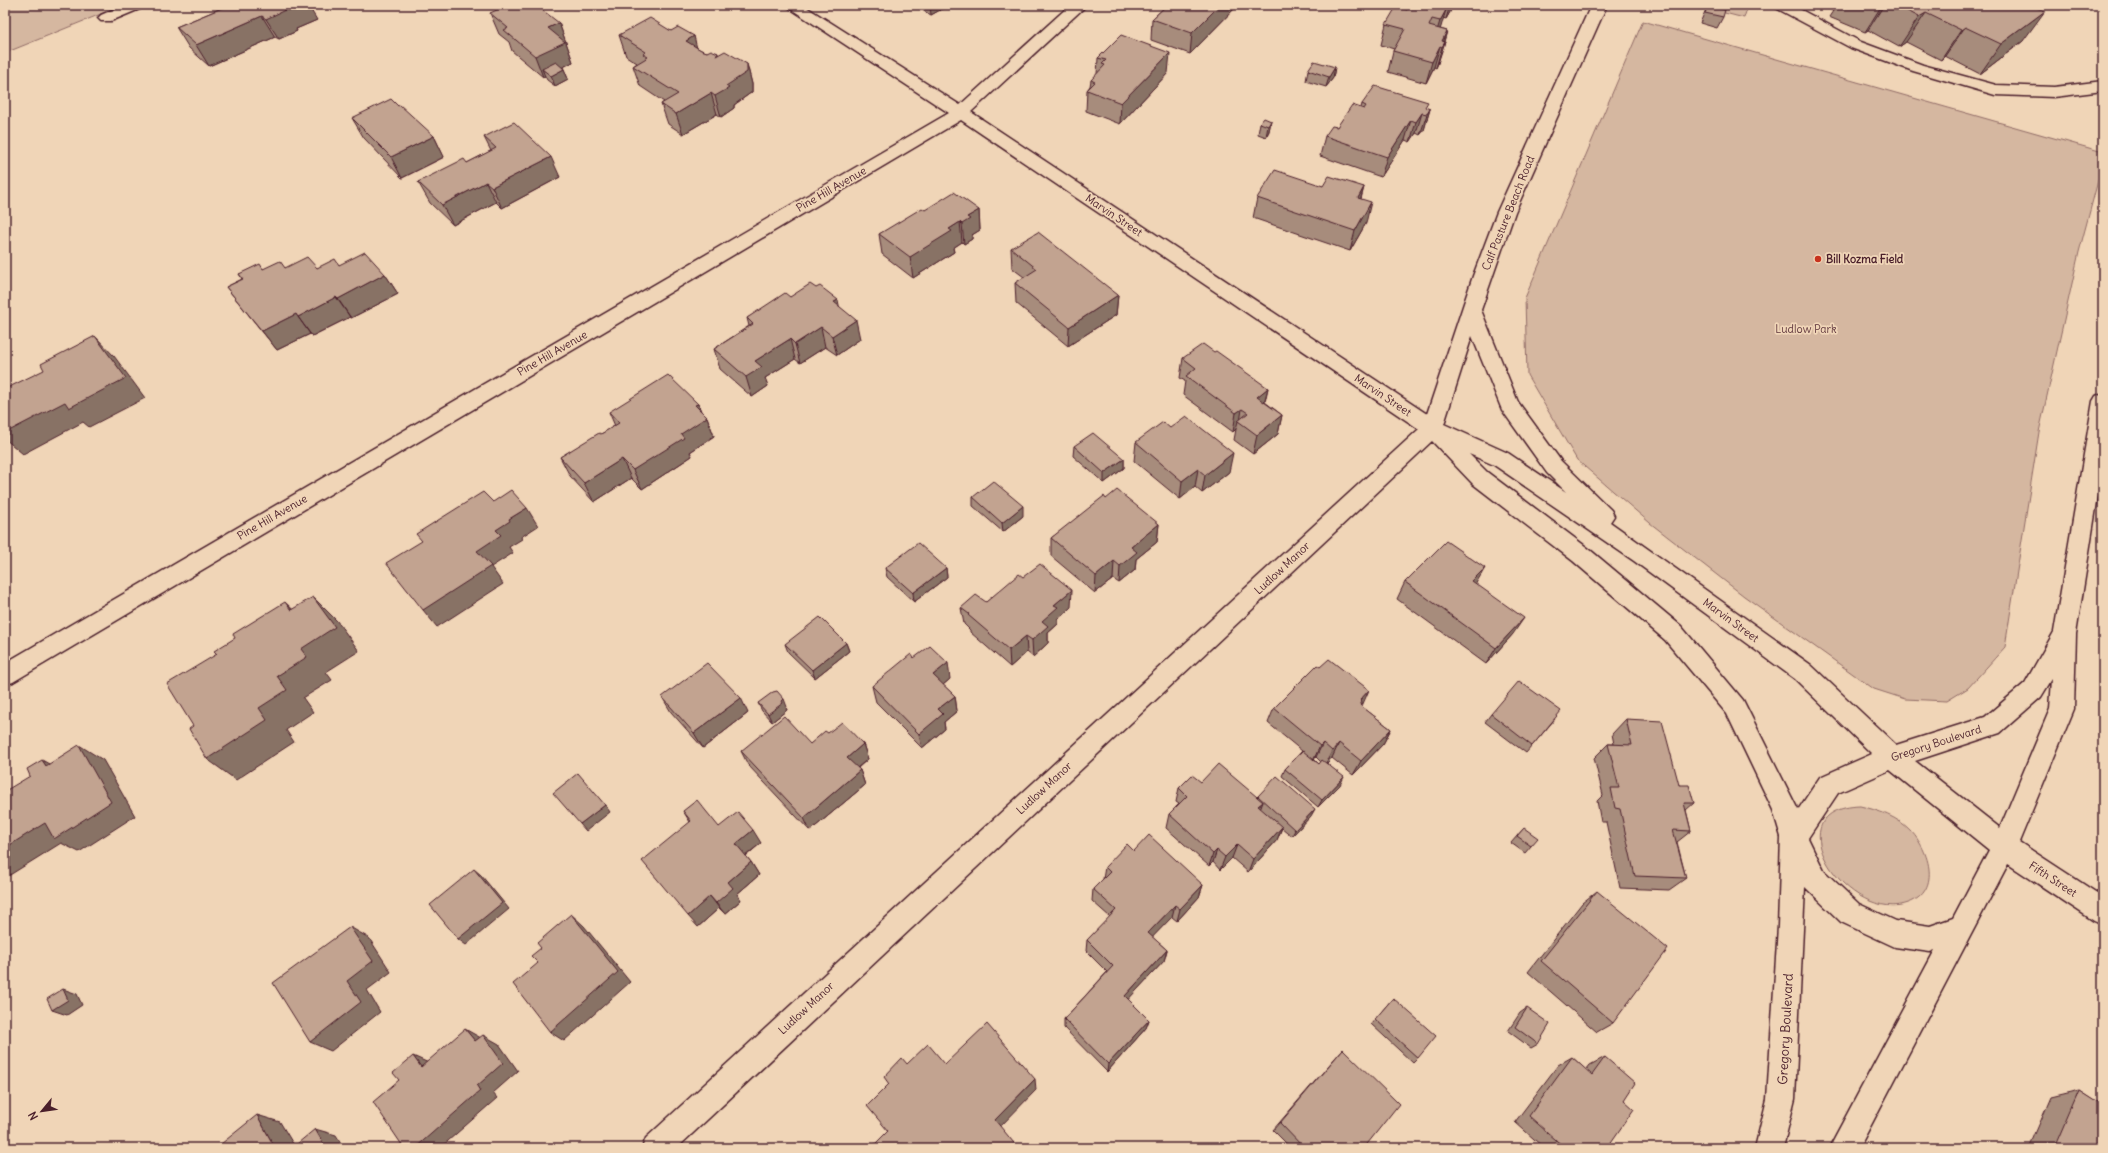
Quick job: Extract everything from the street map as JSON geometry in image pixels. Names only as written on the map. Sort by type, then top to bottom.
[{"type":"street","points":[[106,18],[137,5]]},
{"type":"street","name":"Marvin Street","points":[[793,5],[961,112],[1433,428],[1501,459],[1642,555],[1803,672],[1892,756],[2004,847]]},
{"type":"street","name":"Pine Hill Avenue","points":[[5,675],[961,112],[1079,5]]},
{"type":"street","name":"Calf Pasture Beach Road","points":[[1433,428],[1471,309],[1506,212],[1599,5]]},
{"type":"street","points":[[1471,309],[1509,405],[1554,467],[1642,555]]},
{"type":"street","name":"Gregory Boulevard","points":[[1843,1148],[2004,847],[2062,709],[2065,634],[2103,407]]},
{"type":"street","name":"Marvin Street","points":[[1433,428],[1480,478],[1581,555],[1673,633],[1734,707],[1785,808],[1794,837]]},
{"type":"street","name":"Ludlow Manor","points":[[656,1148],[1433,428]]},
{"type":"street","name":"Gregory Boulevard","points":[[1769,1148],[1781,1098],[1791,934],[1794,837],[1829,784],[1892,756],[1992,725],[2033,690],[2065,634]]},
{"type":"street","points":[[1794,837],[1815,880],[1850,913],[1895,934],[1930,939],[1962,928]]},
{"type":"street","name":"Fifth Street","points":[[2004,847],[2103,912]]},
{"type":"lane","points":[[1780,5],[1856,45],[1918,68],[1995,90],[2054,92],[2103,86]]},
{"type":"lane","points":[[2081,88],[2103,103]]},
{"type":"green space","points":[[5,5],[123,5],[5,53]]},
{"type":"green space","points":[[1694,5],[1748,5],[1744,18]]},
{"type":"green space","name":"Ludlow Park","points":[[1643,21],[2103,152],[2103,162],[2079,252],[2039,432],[2005,647],[1968,688],[1947,701],[1905,699],[1874,689],[1744,596],[1650,523],[1577,460],[1527,375],[1525,298]]},
{"type":"green space","points":[[1860,806],[1881,812],[1894,818],[1906,826],[1918,840],[1928,862],[1929,874],[1928,884],[1923,893],[1914,900],[1901,905],[1879,904],[1858,895],[1839,879],[1826,861],[1820,842],[1822,824],[1835,812]]},
{"type":"building","points":[[229,5],[291,5],[283,8],[285,10],[266,19],[262,16],[196,45],[176,27]]},
{"type":"building","points":[[508,5],[536,5],[559,23],[548,28],[565,42],[535,56],[504,30],[508,28],[490,13]]},
{"type":"building","points":[[1167,5],[1220,5],[1192,33],[1152,19]]},
{"type":"building","points":[[1410,5],[1428,5],[1446,10],[1440,21],[1432,19],[1429,26],[1447,31],[1442,41],[1445,42],[1442,47],[1440,46],[1432,62],[1393,51],[1405,29],[1386,24],[1396,7],[1407,10]]},
{"type":"building","points":[[1437,5],[1451,5],[1449,8]]},
{"type":"building","points":[[1708,5],[1725,10],[1723,17],[1705,13]]},
{"type":"building","points":[[1896,5],[2031,5],[2045,11],[2001,44],[1965,27],[1961,30],[1926,13],[1919,17]]},
{"type":"building","points":[[650,18],[671,31],[678,27],[694,36],[686,41],[701,50],[707,52],[711,50],[718,53],[716,56],[725,51],[747,64],[747,72],[726,86],[729,88],[715,96],[711,93],[676,114],[661,104],[678,94],[633,66],[648,57],[643,54],[646,52],[619,35]]},
{"type":"building","points":[[1121,35],[1170,53],[1121,103],[1087,90],[1095,82],[1091,80],[1105,65],[1102,64],[1106,60],[1098,58]]},
{"type":"building","points":[[1314,61],[1335,67],[1329,77],[1308,70]]},
{"type":"building","points":[[556,62],[564,69],[551,76],[542,69]]},
{"type":"building","points":[[1375,86],[1428,102],[1425,107],[1430,109],[1427,114],[1422,113],[1416,122],[1411,120],[1387,157],[1325,136],[1332,126],[1337,127],[1352,105],[1364,109],[1366,106],[1362,104]]},
{"type":"building","points":[[391,99],[398,106],[400,105],[434,136],[391,157],[352,118]]},
{"type":"building","points":[[1264,118],[1271,121],[1268,126],[1260,123]]},
{"type":"building","points":[[514,122],[551,157],[492,187],[486,182],[442,205],[418,182],[464,159],[467,163],[496,148],[484,137]]},
{"type":"building","points":[[1275,170],[1323,186],[1329,176],[1364,187],[1358,198],[1371,202],[1355,231],[1257,198]]},
{"type":"building","points":[[954,192],[979,210],[967,217],[970,219],[962,224],[960,222],[949,229],[952,231],[910,257],[879,234],[922,208],[925,210]]},
{"type":"building","points":[[1038,232],[1118,295],[1069,327],[1015,283],[1037,269],[1011,248]]},
{"type":"building","points":[[365,252],[385,274],[338,299],[336,297],[298,317],[296,314],[262,331],[226,287],[243,279],[239,274],[260,264],[263,269],[280,261],[285,268],[307,257],[317,268],[335,259],[339,265]]},
{"type":"building","points":[[810,284],[816,288],[820,286],[838,300],[834,302],[856,320],[832,336],[821,327],[795,344],[790,339],[755,361],[762,367],[746,377],[714,349],[753,324],[747,318],[785,293],[790,297]]},
{"type":"building","points":[[95,336],[126,378],[69,408],[65,402],[5,433],[5,389],[44,370],[41,364]]},
{"type":"building","points":[[1203,344],[1214,352],[1216,351],[1268,388],[1257,397],[1282,415],[1257,435],[1238,421],[1248,413],[1242,409],[1236,413],[1186,376],[1196,368],[1183,358]]},
{"type":"building","points":[[668,375],[698,404],[695,405],[707,417],[681,434],[684,438],[633,470],[622,459],[584,483],[560,457],[599,433],[601,434],[619,423],[609,412]]},
{"type":"building","points":[[1186,416],[1233,453],[1205,475],[1198,469],[1182,481],[1136,442],[1163,422],[1170,428]]},
{"type":"building","points":[[1093,433],[1124,459],[1104,473],[1074,446]]},
{"type":"building","points":[[993,481],[1023,506],[1002,523],[973,497]]},
{"type":"building","points":[[511,490],[527,508],[509,519],[510,521],[496,530],[501,535],[477,551],[491,566],[423,610],[386,563],[422,541],[416,534],[483,492],[493,502]]},
{"type":"building","points":[[1117,490],[1159,524],[1131,547],[1137,552],[1120,566],[1114,561],[1096,576],[1051,538],[1104,496],[1106,499]]},
{"type":"building","points":[[1446,541],[1485,568],[1472,581],[1524,618],[1496,648],[1405,582]]},
{"type":"building","points":[[918,543],[946,568],[913,593],[885,568]]},
{"type":"building","points":[[1040,564],[1072,590],[1054,605],[1058,607],[1042,621],[1048,626],[1032,640],[1026,636],[1009,650],[961,608],[976,595],[986,602],[1019,574],[1023,577]]},
{"type":"building","points":[[313,597],[335,627],[301,649],[307,657],[277,676],[287,690],[259,708],[267,720],[207,759],[189,729],[193,726],[167,684],[217,654],[214,651],[235,638],[233,634],[285,602],[291,610]]},
{"type":"building","points":[[820,617],[846,643],[812,670],[785,644]]},
{"type":"building","points":[[930,646],[948,663],[933,675],[955,696],[938,709],[943,714],[919,734],[872,686],[911,654],[914,658]]},
{"type":"building","points":[[1329,659],[1369,690],[1360,700],[1362,702],[1360,705],[1391,729],[1361,761],[1339,743],[1332,751],[1323,743],[1320,746],[1274,708],[1317,665],[1320,667]]},
{"type":"building","points":[[707,663],[741,698],[694,733],[662,697]]},
{"type":"building","points":[[1519,681],[1561,711],[1532,746],[1491,714]]},
{"type":"building","points":[[777,691],[784,699],[782,701],[783,703],[768,714],[758,703],[773,692]]},
{"type":"building","points":[[784,716],[810,744],[825,731],[828,733],[842,722],[863,744],[847,758],[860,770],[804,818],[741,751]]},
{"type":"building","points":[[1626,719],[1662,721],[1679,785],[1689,785],[1694,803],[1684,803],[1691,831],[1673,830],[1686,878],[1635,876],[1620,809],[1615,808],[1611,788],[1619,788],[1608,744],[1632,745]]},
{"type":"building","points":[[79,745],[111,802],[54,839],[45,823],[5,848],[5,791],[30,776],[27,769],[42,760],[46,766]]},
{"type":"building","points":[[1303,751],[1319,764],[1322,760],[1344,777],[1322,800],[1285,769]]},
{"type":"building","points":[[1218,764],[1263,802],[1258,806],[1282,827],[1253,859],[1237,845],[1225,857],[1217,850],[1213,854],[1169,814],[1187,796],[1179,788],[1192,775],[1201,782]]},
{"type":"building","points":[[578,773],[605,805],[580,824],[553,793]]},
{"type":"building","points":[[1277,776],[1315,809],[1295,830],[1258,796]]},
{"type":"building","points":[[697,800],[719,827],[738,812],[753,830],[736,844],[751,862],[728,882],[733,888],[716,903],[710,896],[688,916],[642,861],[691,821],[683,811]]},
{"type":"building","points":[[1524,828],[1538,838],[1531,846],[1517,836]]},
{"type":"building","points":[[1149,835],[1203,885],[1180,909],[1175,905],[1148,933],[1167,950],[1125,996],[1149,1020],[1108,1064],[1064,1019],[1113,966],[1087,940],[1116,910],[1093,889],[1110,872],[1105,867],[1127,844],[1134,851]]},
{"type":"building","points":[[474,869],[502,903],[458,939],[430,905]]},
{"type":"building","points":[[1597,891],[1668,949],[1613,1023],[1541,961]]},
{"type":"building","points":[[571,914],[618,972],[550,1032],[513,984],[538,963],[531,956],[541,948],[537,943]]},
{"type":"building","points":[[350,927],[373,961],[347,981],[361,1002],[310,1042],[273,983]]},
{"type":"building","points":[[63,989],[68,1000],[52,1010],[47,999]]},
{"type":"building","points":[[1393,998],[1436,1036],[1418,1058],[1375,1019]]},
{"type":"building","points":[[1527,1008],[1550,1024],[1538,1044],[1515,1027]]},
{"type":"building","points":[[987,1024],[1035,1079],[995,1120],[1018,1148],[871,1148],[888,1131],[867,1106],[889,1084],[884,1077],[902,1058],[907,1064],[928,1044],[945,1064]]},
{"type":"building","points":[[465,1029],[475,1041],[483,1035],[503,1063],[477,1086],[480,1091],[415,1148],[404,1148],[373,1102],[399,1080],[393,1073],[413,1056],[421,1067]]},
{"type":"building","points":[[1343,1049],[1399,1104],[1364,1148],[1304,1148],[1280,1123]]},
{"type":"building","points":[[1572,1057],[1592,1075],[1605,1057],[1635,1083],[1624,1100],[1634,1109],[1607,1148],[1565,1148],[1529,1116]]},
{"type":"building","points":[[2080,1090],[2102,1104],[2103,1102],[2103,1148],[2055,1148]]},
{"type":"building","points":[[257,1115],[275,1148],[216,1148]]},
{"type":"building","points":[[315,1129],[326,1148],[292,1148]]},
{"type":"place","name":"Bill Kozma Field","points":[[1818,259]]}]
